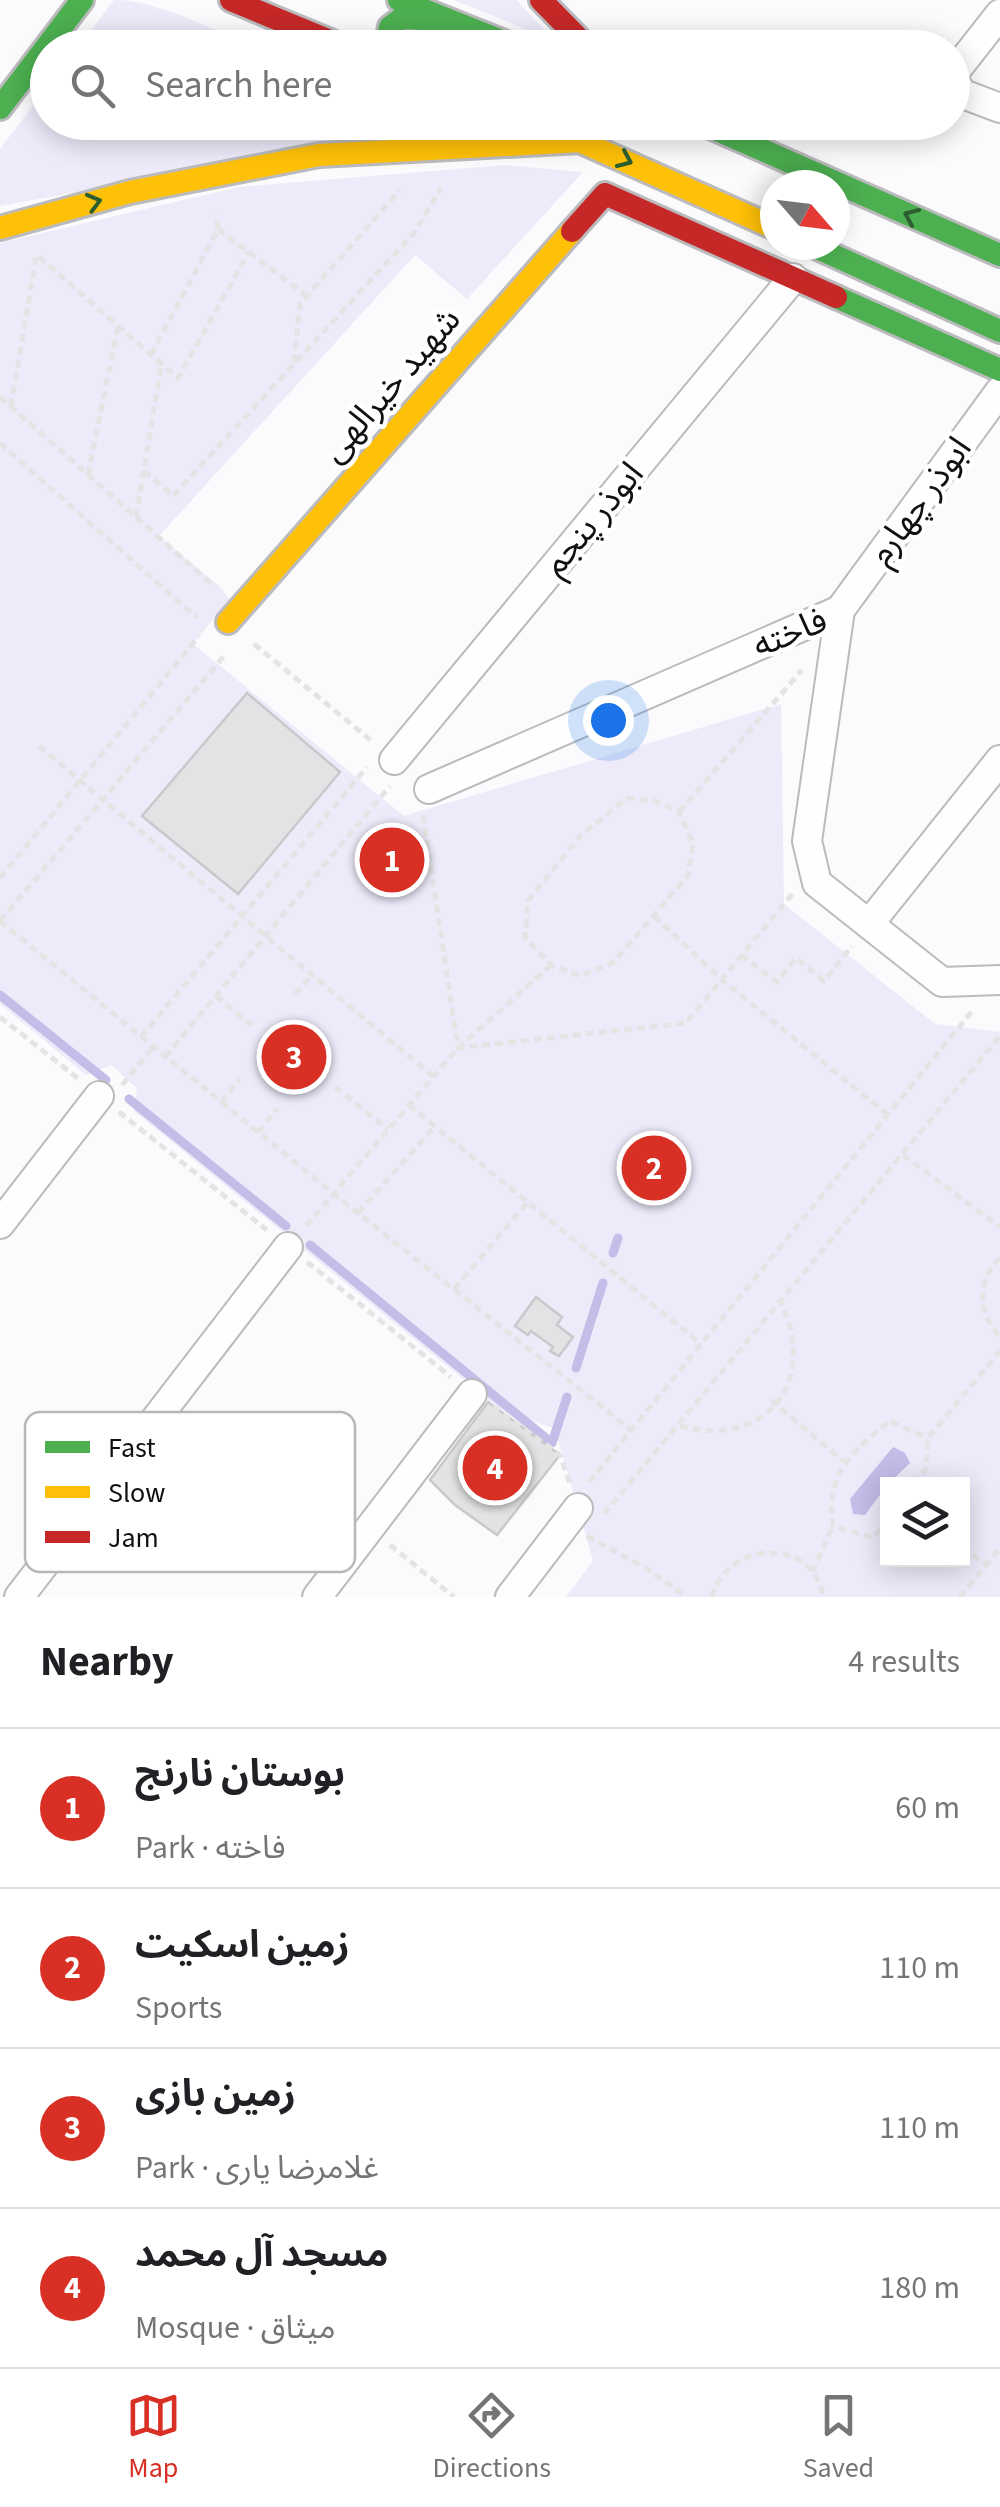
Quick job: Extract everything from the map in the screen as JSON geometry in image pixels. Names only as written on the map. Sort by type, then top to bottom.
[{"type":"main road","points":[[59,30],[82,0]]},
{"type":"main road","points":[[231,0],[304,30]]},
{"type":"main road","points":[[400,0],[476,30]]},
{"type":"main road","points":[[541,0],[570,30]]},
{"type":"main road","points":[[389,30],[402,18],[454,21]]},
{"type":"main road","points":[[0,108],[30,68]]},
{"type":"main road","points":[[739,140],[1000,255]]},
{"type":"main road","points":[[0,228],[130,192],[319,155],[582,141],[760,221]]},
{"type":"main road","name":"شهید خیرالهی","points":[[235,628],[606,194],[793,278]]},
{"type":"main road","points":[[844,260],[1000,331]]},
{"type":"main road","points":[[793,278],[1000,370]]},
{"type":"street","points":[[970,52],[1000,14]]},
{"type":"street","points":[[970,97],[1000,108]]},
{"type":"street","name":"ابوذر پنجم","points":[[388,755],[793,278]]},
{"type":"street","name":"ابوذر چهارم","points":[[839,620],[1000,391]]},
{"type":"street","name":"فاخته","points":[[426,800],[839,620]]},
{"type":"street","name":"فاخته","points":[[814,867],[808,840],[839,620]]},
{"type":"street","points":[[869,924],[1000,760]]},
{"type":"street","points":[[814,867],[817,883],[942,982],[998,980]]},
{"type":"street","points":[[0,1224],[108,1092]]},
{"type":"street","points":[[161,1412],[288,1247]]},
{"type":"street","points":[[355,1548],[472,1394]]},
{"type":"street","points":[[510,1597],[582,1496]]},
{"type":"street","points":[[19,1597],[38,1572]]},
{"type":"street","points":[[317,1597],[336,1572]]},
{"type":"path","points":[[144,471],[172,496],[414,233],[442,186]]},
{"type":"path","points":[[294,364],[300,304],[402,188]]},
{"type":"path","points":[[151,355],[218,229],[213,203]]},
{"type":"path","points":[[218,229],[307,296]]},
{"type":"path","points":[[10,406],[36,254],[178,378],[249,252]]},
{"type":"path","points":[[88,475],[118,325]]},
{"type":"path","points":[[136,517],[162,365]]},
{"type":"path","points":[[0,397],[216,587]]},
{"type":"path","points":[[0,443],[206,627],[0,878]]},
{"type":"path","points":[[679,812],[839,620]]},
{"type":"path","points":[[166,1057],[404,768],[235,628],[103,800],[0,921],[220,1102],[334,1194],[631,1430]]},
{"type":"path","points":[[38,746],[434,1078]]},
{"type":"path","points":[[141,1037],[242,916],[388,755]]},
{"type":"path","points":[[628,798],[655,802],[679,812],[692,844],[688,875],[654,916],[614,962],[580,976],[551,965],[525,937],[528,901],[580,836],[628,798]]},
{"type":"path","points":[[426,800],[458,1048]]},
{"type":"path","points":[[458,1048],[686,1024],[814,867]]},
{"type":"path","points":[[654,916],[720,979],[888,1115]]},
{"type":"path","points":[[742,955],[776,982],[796,958],[824,982],[869,924]]},
{"type":"path","points":[[288,1247],[458,1048],[551,965]]},
{"type":"path","points":[[295,994],[312,975]]},
{"type":"path","points":[[582,1496],[631,1430],[998,980]]},
{"type":"path","points":[[216,996],[254,1027]]},
{"type":"path","points":[[687,1597],[646,1568],[586,1536],[1000,1036]]},
{"type":"path","points":[[108,1092],[153,1047]]},
{"type":"path","points":[[220,1102],[240,1079]]},
{"type":"path","points":[[334,1087],[388,1129]]},
{"type":"path","points":[[409,1105],[701,1344]]},
{"type":"path","points":[[258,1132],[277,1109]]},
{"type":"path","points":[[358,1213],[435,1126]]},
{"type":"path","points":[[903,1155],[1000,1227]]},
{"type":"path","points":[[454,1289],[528,1202]]},
{"type":"path","points":[[1000,1258],[985,1280],[982,1298],[986,1315],[1000,1336]]},
{"type":"path","points":[[680,1426],[706,1433],[732,1431],[757,1421],[774,1402],[790,1380],[796,1354],[793,1328],[781,1303]]},
{"type":"path","points":[[919,1477],[926,1468],[928,1438],[1000,1351]]},
{"type":"path","points":[[774,1402],[843,1461]]},
{"type":"path","points":[[812,1572],[833,1526],[830,1502],[843,1461],[889,1420],[928,1438]]},
{"type":"path","points":[[833,1526],[873,1538],[880,1529]]},
{"type":"path","points":[[370,1528],[454,1597]]},
{"type":"path","points":[[960,1597],[1000,1548]]},
{"type":"path","points":[[712,1597],[726,1569],[760,1552],[779,1552],[797,1559],[812,1572],[823,1597]]},
{"type":"path","points":[[970,1553],[986,1565]]},
{"type":"shaded area","points":[[114,0],[149,5],[216,30],[92,30]]},
{"type":"shaded area","points":[[454,0],[516,0],[545,30],[528,30]]},
{"type":"shaded area","points":[[30,109],[30,140],[368,140],[0,206],[0,149]]},
{"type":"shaded area","points":[[505,165],[583,172],[467,299],[415,255],[159,536],[229,599],[193,644],[404,816],[781,704],[784,904],[935,1024],[1000,1032],[1000,1597],[566,1597],[593,1561],[555,1429],[501,1410],[134,1111],[137,1088],[111,1065],[86,1075],[0,1004],[0,243],[239,187]]},
{"type":"shaded area","points":[[893,1447],[905,1453],[910,1463],[895,1477],[880,1477],[880,1495],[865,1515],[853,1514],[850,1499]]},
{"type":"building","points":[[247,693],[340,772],[238,894],[142,816]]},
{"type":"building","points":[[536,1297],[562,1317],[557,1325],[573,1337],[559,1356],[531,1331],[528,1335],[515,1326]]},
{"type":"building","points":[[488,1402],[560,1455],[497,1535],[455,1505],[430,1480]]},
{"type":"waterway","points":[[0,995],[106,1080]]},
{"type":"waterway","points":[[129,1099],[286,1226]]},
{"type":"waterway","points":[[613,1253],[618,1238]]},
{"type":"waterway","points":[[310,1245],[552,1443],[567,1397]]},
{"type":"waterway","points":[[576,1368],[603,1283]]},
{"type":"traffic: fast","points":[[59,30],[82,0]]},
{"type":"traffic: fast","points":[[399,0],[474,30]]},
{"type":"traffic: fast","points":[[389,30],[402,18],[440,20]]},
{"type":"traffic: fast","points":[[0,108],[30,68]]},
{"type":"traffic: fast","points":[[740,140],[1000,255]]},
{"type":"traffic: fast","points":[[844,260],[1000,331]]},
{"type":"traffic: fast","points":[[836,297],[1000,370]]},
{"type":"traffic: slow","points":[[577,140],[760,221]]},
{"type":"traffic: slow","points":[[0,228],[130,192],[319,155],[582,141]]},
{"type":"traffic: slow","points":[[228,622],[572,231]]},
{"type":"traffic: jam","points":[[231,0],[304,30]]},
{"type":"traffic: jam","points":[[541,0],[570,30]]},
{"type":"traffic: jam","points":[[572,231],[605,194],[836,297]]},
{"type":"place","name":"بوستان نارنج","points":[[392,860]]},
{"type":"place","name":"زمین بازی","points":[[294,1057]]},
{"type":"place","name":"زمین اسکیت","points":[[654,1168]]},
{"type":"place","name":"مسجد آل محمد","points":[[495,1468]]}]
